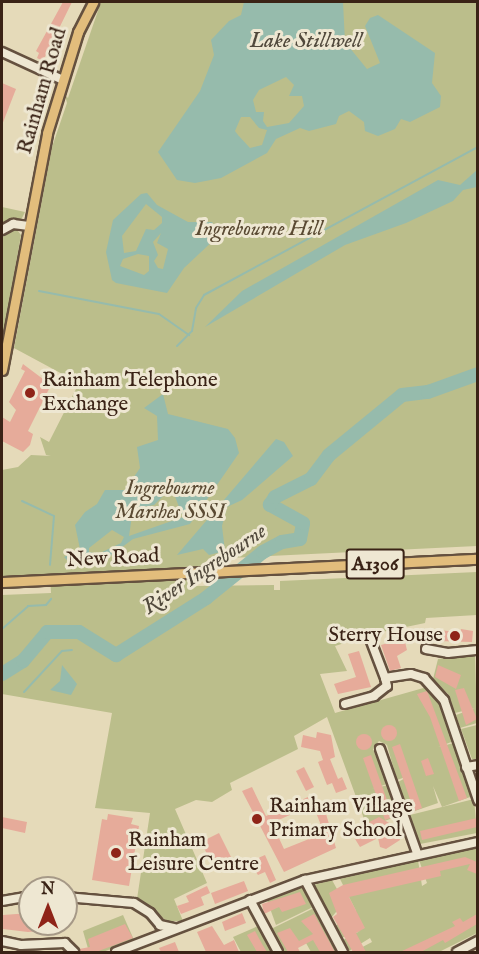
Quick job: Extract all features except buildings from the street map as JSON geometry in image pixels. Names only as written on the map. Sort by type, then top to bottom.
[{"type":"main road","name":"Rainham Road","points":[[2,370],[46,133],[63,80],[93,2]]},
{"type":"main road","name":"New Road","points":[[2,582],[477,559]]},
{"type":"street","points":[[2,52],[63,80]]},
{"type":"street","points":[[2,230],[13,224],[29,226]]},
{"type":"street","points":[[345,704],[374,696],[387,686],[387,678],[369,636]]},
{"type":"street","points":[[426,649],[448,653],[477,650]]},
{"type":"street","points":[[387,678],[411,674],[433,686],[444,700],[477,800]]},
{"type":"street","points":[[380,749],[417,853]]},
{"type":"street","points":[[466,767],[477,765]]},
{"type":"street","points":[[116,952],[305,880],[417,853],[477,842]]},
{"type":"street","points":[[305,880],[343,952]]},
{"type":"street","points":[[78,898],[134,903],[150,913],[160,925],[174,928]]},
{"type":"street","points":[[2,902],[18,899]]},
{"type":"street","points":[[250,900],[278,952]]},
{"type":"street","points":[[157,936],[160,925]]},
{"type":"street","points":[[2,941],[21,945],[65,943],[74,952]]},
{"type":"street","points":[[457,952],[477,941]]},
{"type":"green space","name":"Ingrebourne Hill","points":[[101,2],[477,2],[477,546],[229,558],[196,586],[274,585],[274,590],[280,590],[280,581],[477,572],[477,615],[426,618],[425,623],[377,633],[372,630],[373,634],[335,646],[347,671],[320,674],[335,713],[427,687],[438,699],[454,741],[438,747],[454,743],[473,796],[442,807],[433,786],[438,803],[409,813],[398,782],[411,775],[397,780],[387,745],[379,741],[373,749],[387,784],[372,789],[388,785],[399,816],[367,827],[327,717],[294,736],[298,749],[230,783],[232,790],[212,802],[196,800],[175,809],[207,883],[174,899],[183,921],[167,921],[137,899],[150,813],[95,808],[112,713],[2,694],[2,595],[51,593],[50,575],[2,576],[2,470],[18,467],[31,455],[51,456],[46,455],[40,437],[49,442],[79,383],[14,348],[52,147],[67,103],[65,95],[68,98]]},
{"type":"green space","points":[[2,207],[25,212],[21,220],[2,223]]},
{"type":"green space","points":[[15,227],[21,235],[2,344],[2,237]]},
{"type":"green space","points":[[475,654],[477,723],[460,728],[456,715],[475,708],[455,713],[449,695],[433,679],[438,659]]},
{"type":"green space","points":[[477,725],[477,759],[472,759],[461,729]]},
{"type":"green space","points":[[474,799],[477,833],[420,844],[410,815]]},
{"type":"green space","points":[[477,847],[477,933],[439,952],[353,952],[372,942],[370,938],[349,951],[343,940],[360,931],[341,938],[335,926],[356,911],[340,879],[418,860],[422,886],[427,883],[419,860]]},
{"type":"green space","points":[[332,880],[348,909],[336,912],[331,918],[314,885]]},
{"type":"green space","points":[[303,887],[313,907],[276,925],[267,900]]},
{"type":"green space","points":[[314,908],[338,952],[311,952],[306,943],[284,952],[271,929]]},
{"type":"green space","points":[[123,915],[134,940],[103,952],[89,952],[83,931]]},
{"type":"green space","points":[[258,926],[272,952],[241,952],[233,937]]},
{"type":"water","name":"Lake Stillwell","points":[[244,2],[343,2],[345,42],[367,69],[380,63],[365,26],[370,18],[378,15],[435,53],[432,83],[441,96],[440,107],[410,122],[401,119],[395,129],[378,136],[365,131],[364,122],[349,111],[339,116],[336,124],[309,131],[300,128],[276,139],[267,153],[221,178],[195,183],[177,180],[158,152],[200,91],[214,55],[211,40],[229,21],[241,15]],"holes":[[[286,77],[294,85],[289,96],[302,96],[304,106],[289,123],[267,127],[263,121],[264,112],[256,112],[253,100],[259,90]],[[241,117],[250,117],[259,128],[267,130],[262,145],[250,148],[238,135],[235,131]]]},
{"type":"water","points":[[477,170],[477,187],[463,190],[453,201],[406,223],[345,245],[205,327],[242,291],[438,180],[460,185]]},
{"type":"water","points":[[147,193],[157,205],[188,222],[212,222],[218,231],[216,238],[184,268],[167,293],[116,283],[112,280],[106,252],[113,220],[141,194]],"holes":[[[146,204],[162,217],[162,223],[154,230],[146,229],[136,251],[124,253],[122,236]],[[161,233],[157,243],[168,249],[163,269],[158,268],[154,261],[158,255],[153,242]],[[138,254],[149,256],[149,271],[144,275],[120,266],[123,259]]]},
{"type":"water","points":[[163,394],[168,414],[228,429],[235,438],[239,453],[190,524],[133,539],[110,556],[87,563],[69,562],[64,557],[80,549],[75,525],[85,512],[97,504],[105,490],[125,490],[140,468],[137,447],[158,440],[157,416],[144,408]],"holes":[[[167,492],[174,494],[183,517],[129,536],[133,509],[154,505]],[[112,530],[124,537],[121,543],[98,554],[89,552],[89,548]]]},
{"type":"water","points":[[276,439],[284,442],[293,456],[242,500],[227,507],[222,526],[225,551],[209,555],[203,549],[177,555]]},
{"type":"water","points":[[62,665],[77,684],[71,695],[50,690],[60,681]]},
{"type":"waterway","points":[[177,346],[192,331],[196,308],[204,295],[478,147]]},
{"type":"waterway","points":[[39,291],[159,314],[189,335]]},
{"type":"waterway","name":"River Ingrebourne","points":[[2,674],[23,661],[47,632],[79,632],[116,655],[206,598],[263,552],[282,542],[300,539],[303,523],[270,505],[275,497],[311,479],[329,455],[402,395],[428,392],[478,374]]},
{"type":"waterway","points":[[22,501],[54,516],[50,565]]},
{"type":"waterway","points":[[2,629],[28,606],[46,605],[51,599]]},
{"type":"waterway","points":[[24,692],[62,651],[72,650]]},
{"type":"place","name":"Rainham Telephone Exchange","points":[[30,393]]},
{"type":"place","name":"Sterry House","points":[[455,636]]},
{"type":"place","name":"Rainham Village Primary School","points":[[257,819]]},
{"type":"place","name":"Rainham Leisure Centre","points":[[116,853]]},
{"type":"park label","name":"Ingrebourne Marshes SSSI","points":[[170,501]]}]
